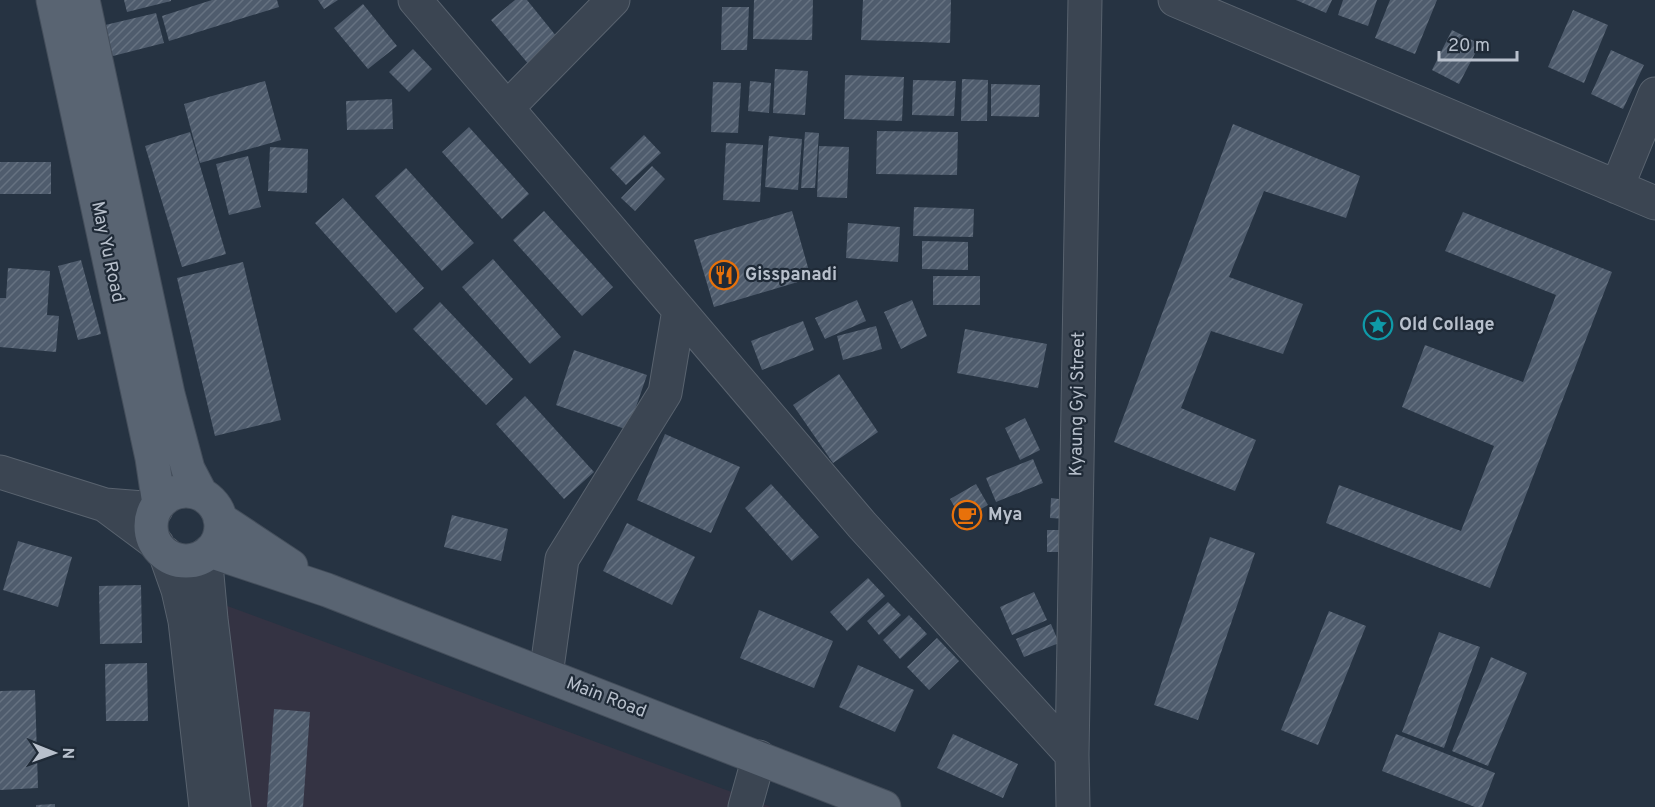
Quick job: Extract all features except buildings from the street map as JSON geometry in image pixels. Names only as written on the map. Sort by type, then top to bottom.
[{"type":"main road","name":"May Yu Road","points":[[53,0],[157,482],[158,506]]},
{"type":"main road","name":"May Yu Road","points":[[83,0],[168,394],[188,469],[211,506]]},
{"type":"main road","points":[[183,491],[211,506],[221,531],[217,542],[209,552],[197,559],[186,561],[175,558],[161,548],[152,526],[158,506],[174,493],[183,491]]},
{"type":"main road","name":"Main Road","points":[[211,506],[327,590]]},
{"type":"main road","name":"Main Road","points":[[209,552],[327,590],[884,807]]},
{"type":"street","points":[[415,0],[862,525],[1072,755]]},
{"type":"street","points":[[507,108],[613,0]]},
{"type":"street","name":"Kyaung Gyi Street","points":[[1073,807],[1085,0]]},
{"type":"street","points":[[1175,0],[1655,203]]},
{"type":"street","points":[[1617,187],[1655,94]]},
{"type":"street","points":[[546,675],[562,559],[665,393],[679,310]]},
{"type":"street","points":[[0,472],[105,505],[158,506]]},
{"type":"street","points":[[105,505],[161,548],[178,590],[185,621],[206,807]]},
{"type":"street","points":[[209,552],[207,575],[211,619],[234,807]]},
{"type":"street","points":[[746,807],[759,758]]},
{"type":"shaded area","points":[[222,604],[748,798],[771,807],[250,807]]},
{"type":"place","name":"Gisspanadi","points":[[724,275]]},
{"type":"place","name":"Old Collage","points":[[1378,325]]},
{"type":"place","name":"Mya","points":[[967,515]]}]
